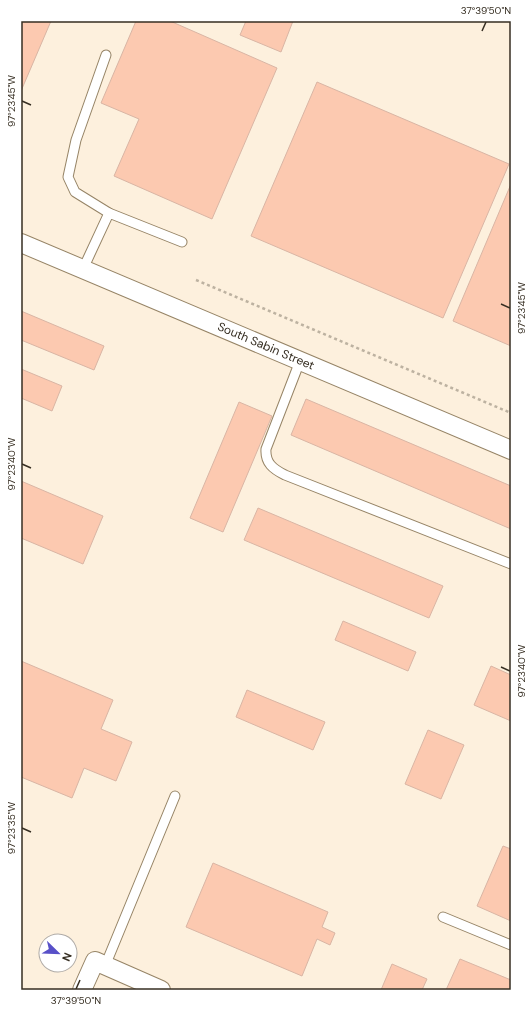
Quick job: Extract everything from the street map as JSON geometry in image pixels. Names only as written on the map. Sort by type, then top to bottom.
[{"type":"street","name":"South Sabin Street","points":[[21,243],[511,450]]},
{"type":"street","points":[[82,990],[100,964],[161,990]]},
{"type":"lane","points":[[106,55],[76,140],[68,177],[74,192],[108,212],[182,242]]},
{"type":"lane","points":[[83,269],[108,212]]},
{"type":"lane","points":[[300,361],[266,449],[268,461],[277,471],[511,564]]},
{"type":"lane","points":[[100,964],[175,796]]},
{"type":"lane","points":[[443,917],[511,945]]},
{"type":"path","points":[[196,280],[511,413]]},
{"type":"building","points":[[21,21],[51,21],[21,91]]},
{"type":"building","points":[[136,21],[170,21],[277,68],[212,219],[114,176],[139,119],[101,103]]},
{"type":"building","points":[[246,21],[293,21],[281,52],[240,35]]},
{"type":"building","points":[[317,82],[509,164],[443,318],[251,236]]},
{"type":"building","points":[[511,184],[511,346],[453,321]]},
{"type":"building","points":[[21,311],[104,346],[94,370],[21,340]]},
{"type":"building","points":[[21,369],[62,386],[52,411],[21,398]]},
{"type":"building","points":[[306,399],[511,486],[511,529],[291,435]]},
{"type":"building","points":[[239,402],[272,416],[223,532],[190,518]]},
{"type":"building","points":[[21,481],[103,516],[83,564],[21,538]]},
{"type":"building","points":[[258,508],[443,586],[429,618],[244,540]]},
{"type":"building","points":[[343,621],[416,652],[408,671],[335,640]]},
{"type":"building","points":[[21,661],[113,700],[101,729],[132,742],[116,781],[84,768],[72,798],[21,777]]},
{"type":"building","points":[[491,666],[511,675],[511,721],[474,705]]},
{"type":"building","points":[[247,690],[325,722],[313,750],[236,717]]},
{"type":"building","points":[[428,730],[464,745],[441,799],[405,784]]},
{"type":"building","points":[[503,846],[511,849],[511,921],[477,906]]},
{"type":"building","points":[[213,863],[328,912],[322,927],[335,933],[330,945],[317,939],[302,976],[186,927]]},
{"type":"building","points":[[460,959],[511,980],[511,990],[446,990]]},
{"type":"building","points":[[392,964],[427,979],[422,990],[381,990]]}]
